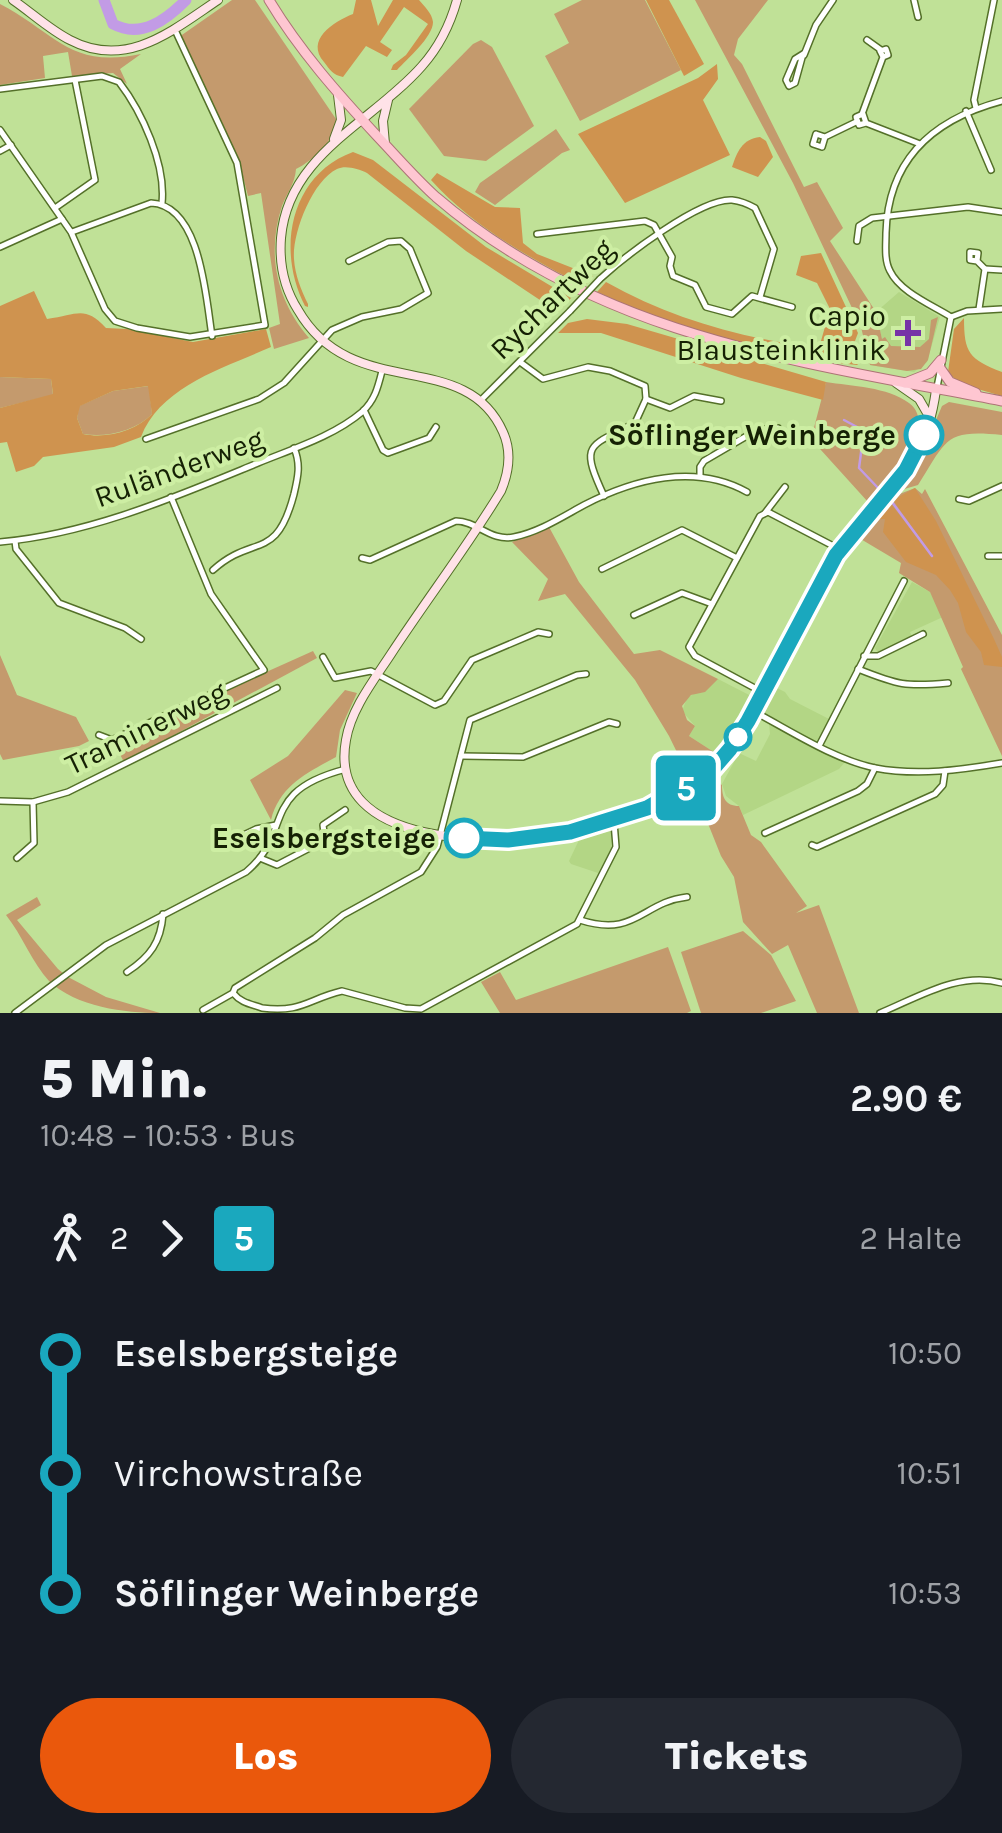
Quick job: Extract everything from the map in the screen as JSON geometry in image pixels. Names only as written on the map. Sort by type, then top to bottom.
[{"type":"main road","points":[[269,0],[338,94],[435,196],[551,274],[607,303],[748,351],[898,383],[1002,400]]},
{"type":"main road","points":[[898,383],[923,376],[940,364],[950,382],[983,397]]},
{"type":"street","points":[[13,0],[70,40],[118,50],[136,48],[175,30],[218,0]]},
{"type":"street","points":[[454,0],[450,22],[421,68],[326,151],[297,186],[285,215],[280,242],[286,289],[305,322],[324,342],[344,357],[382,371],[446,383],[481,400],[501,428],[508,452],[501,491],[378,674],[348,732],[346,769],[356,791],[375,813],[403,828],[440,835],[475,840],[529,839],[570,832],[647,808],[707,774],[730,749],[753,712],[840,550],[906,470],[920,446],[930,418],[951,317]]},
{"type":"street","points":[[804,55],[794,60],[786,80],[789,86],[795,83],[816,26],[833,0]]},
{"type":"street","points":[[914,0],[918,17]]},
{"type":"street","points":[[976,108],[974,100],[994,0]]},
{"type":"street","points":[[0,130],[71,232],[105,309],[115,320],[170,334],[212,336],[265,325],[236,158],[175,30]]},
{"type":"street","points":[[856,122],[882,54],[867,40]]},
{"type":"street","points":[[0,89],[108,76],[123,87],[153,149],[161,177],[162,203],[179,218],[196,249],[212,336]]},
{"type":"street","points":[[55,208],[90,186],[96,176],[76,80]]},
{"type":"street","points":[[326,151],[340,124],[338,94]]},
{"type":"street","points":[[385,144],[383,118],[390,96]]},
{"type":"street","points":[[951,317],[893,277],[888,265],[887,216],[892,192],[932,130],[966,111],[1002,101]]},
{"type":"street","points":[[966,111],[990,170]]},
{"type":"street","points":[[862,114],[866,123]]},
{"type":"street","points":[[856,122],[920,144]]},
{"type":"street","points":[[825,137],[856,122]]},
{"type":"street","points":[[0,151],[11,145]]},
{"type":"street","name":"Rychartweg","points":[[481,400],[600,279],[658,234],[719,202],[732,200],[751,205],[759,213],[774,245],[760,297],[747,298],[740,310],[732,314],[706,307],[695,285],[673,276],[672,257],[658,234],[645,221],[538,234]]},
{"type":"street","points":[[71,232],[140,206],[162,203]]},
{"type":"street","points":[[858,241],[857,230],[862,222],[887,216],[962,208],[1002,212]]},
{"type":"street","points":[[0,247],[62,218]]},
{"type":"street","points":[[146,439],[259,400],[284,383],[337,327],[401,309],[428,293],[410,249],[401,240],[349,261]]},
{"type":"street","points":[[978,261],[986,269],[1002,270]]},
{"type":"street","points":[[979,309],[986,269]]},
{"type":"street","points":[[760,297],[792,307]]},
{"type":"street","points":[[951,317],[979,309],[1002,309]]},
{"type":"street","points":[[520,362],[543,379],[598,367],[640,382],[647,390],[635,423],[594,445],[589,462],[604,496]]},
{"type":"street","points":[[382,371],[376,394],[364,410],[383,450],[388,453],[429,438],[436,426]]},
{"type":"street","points":[[898,383],[919,399],[930,418]]},
{"type":"street","points":[[646,400],[670,408],[694,396],[721,401]]},
{"type":"street","name":"Ruländerweg","points":[[0,542],[76,529],[170,498],[294,448],[364,410]]},
{"type":"street","points":[[700,476],[700,467],[706,460],[757,430],[778,428]]},
{"type":"street","points":[[214,570],[267,542],[282,529],[298,478],[294,448]]},
{"type":"street","points":[[362,558],[370,560],[456,521],[495,537],[510,538],[604,496],[651,480],[700,476],[728,482],[747,492]]},
{"type":"street","points":[[959,500],[968,501],[1002,486]]},
{"type":"street","points":[[762,692],[690,650],[760,516],[784,487]]},
{"type":"street","points":[[100,734],[112,740],[264,670],[210,594],[170,498]]},
{"type":"street","points":[[765,512],[840,550]]},
{"type":"street","points":[[602,569],[682,530],[736,558]]},
{"type":"street","points":[[14,541],[16,549],[59,603],[126,628],[140,639]]},
{"type":"street","points":[[988,556],[1002,556]]},
{"type":"street","points":[[820,744],[904,581]]},
{"type":"street","points":[[634,616],[682,593],[712,604]]},
{"type":"street","points":[[323,657],[336,678],[360,671],[378,674],[436,705],[444,701],[472,660],[538,632],[550,634]]},
{"type":"street","points":[[864,656],[878,656],[923,634]]},
{"type":"street","points":[[858,669],[900,684],[932,687],[948,683]]},
{"type":"street","points":[[203,1010],[315,938],[327,926],[416,877],[431,858],[440,835],[470,720],[577,674],[586,674]]},
{"type":"street","name":"Traminerweg","points":[[0,801],[33,802],[103,777],[277,688]]},
{"type":"street","points":[[753,712],[851,761],[875,768],[945,771],[1002,763]]},
{"type":"street","points":[[461,756],[523,757],[609,722],[616,724]]},
{"type":"street","points":[[765,832],[858,790],[875,768]]},
{"type":"street","points":[[15,1013],[78,964],[163,914],[238,878],[260,858],[294,792],[328,773],[346,769]]},
{"type":"street","points":[[812,845],[817,847],[936,794],[943,785],[945,771]]},
{"type":"street","points":[[17,858],[34,843],[33,802]]},
{"type":"street","points":[[260,858],[276,865],[318,844],[325,840],[323,824],[345,810]]},
{"type":"street","points":[[233,993],[241,1002],[281,1013],[296,1012],[342,991],[418,1011],[569,930],[580,920],[616,847],[613,819]]},
{"type":"street","points":[[231,841],[276,825]]},
{"type":"street","points":[[580,920],[602,926],[622,925],[675,898],[687,898]]},
{"type":"street","points":[[127,972],[154,949],[163,914]]},
{"type":"street","points":[[880,1013],[960,980],[1002,982]]},
{"type":"shaded area","points":[[232,0],[255,0],[336,119],[323,148],[296,169],[277,224],[275,259],[282,293],[309,338],[274,349],[269,328],[280,324],[261,193],[248,196],[238,157],[179,37]]},
{"type":"shaded area","points":[[356,0],[371,0],[378,26],[393,0],[419,0],[429,13],[433,22],[429,34],[397,70],[391,70],[393,65],[406,55],[428,24],[404,7],[380,42],[392,50],[387,57],[366,46],[343,77],[332,72],[319,54],[324,33],[353,14]]},
{"type":"shaded area","points":[[582,0],[645,0],[681,70],[580,121],[545,56],[569,43],[554,14]]},
{"type":"shaded area","points":[[646,0],[669,0],[704,64],[684,76]]},
{"type":"shaded area","points":[[695,0],[768,0],[738,39],[734,55],[804,187],[817,182],[843,228],[830,241],[876,312],[882,339],[885,337],[891,346],[920,347],[929,339],[931,320],[938,317],[928,360],[921,369],[907,371],[870,365],[861,327],[793,183]]},
{"type":"shaded area","points":[[0,4],[64,46],[80,52],[96,57],[141,54],[120,69],[127,84],[113,73],[72,76],[68,52],[43,56],[45,78],[0,85]]},
{"type":"shaded area","points":[[481,40],[492,47],[534,126],[486,161],[444,156],[409,109]]},
{"type":"shaded area","points":[[717,64],[718,79],[703,100],[730,155],[625,203],[578,134],[698,78]]},
{"type":"shaded area","points":[[556,129],[570,150],[495,205],[475,192],[480,183]]},
{"type":"shaded area","points":[[760,137],[773,157],[758,177],[732,167],[745,143]]},
{"type":"shaded area","points":[[353,152],[373,160],[486,247],[571,298],[558,312],[466,251],[367,173],[344,167],[319,185],[300,223],[294,259],[308,304],[305,306],[291,262],[294,217],[315,178]]},
{"type":"shaded area","points":[[437,173],[495,207],[520,208],[523,243],[537,254],[593,276],[584,286],[503,240],[464,212],[431,180]]},
{"type":"shaded area","points":[[821,253],[858,333],[852,349],[861,354],[857,365],[791,356],[724,339],[597,292],[606,282],[709,326],[819,348],[830,309],[817,283],[796,275],[801,256]]},
{"type":"shaded area","points":[[34,291],[47,319],[86,314],[106,328],[193,342],[266,329],[271,347],[179,391],[150,419],[141,437],[114,447],[43,457],[34,466],[16,472],[7,442],[0,443],[0,408],[53,394],[51,379],[0,377],[0,306]],"holes":[[[148,386],[152,414],[129,429],[102,435],[83,434],[77,418],[80,406],[113,391]]]},
{"type":"shaded area","name":"Capio Blausteinklinik","points":[[899,292],[940,317],[927,362],[914,372],[870,365],[882,339],[876,312]]},
{"type":"shaded area","points":[[964,318],[965,339],[971,353],[1002,372],[1002,396],[960,384],[948,372],[954,329]]},
{"type":"shaded area","points":[[587,319],[627,324],[826,382],[823,400],[601,333],[558,333],[568,323]]},
{"type":"shaded area","points":[[0,377],[51,379],[53,395],[0,408]]},
{"type":"shaded area","points":[[826,382],[891,394],[909,403],[917,413],[915,440],[907,455],[868,502],[811,439]]},
{"type":"shaded area","points":[[149,386],[152,414],[145,420],[120,432],[83,434],[77,418],[79,406],[113,391]]},
{"type":"shaded area","points":[[949,402],[1002,412],[1002,435],[958,436],[942,448],[918,485],[901,490],[920,466],[919,460],[942,406]]},
{"type":"shaded area","points":[[915,488],[922,494],[925,489],[1002,635],[1002,756],[930,592],[899,573],[901,563],[859,538],[897,495]]},
{"type":"shaded area","points":[[915,488],[936,521],[994,639],[1002,667],[984,665],[950,590],[936,575],[906,562],[883,532],[885,519],[876,519],[890,503],[933,557],[893,500]]},
{"type":"shaded area","points":[[549,527],[579,582],[634,654],[660,650],[718,679],[705,692],[691,695],[682,706],[687,720],[695,726],[689,736],[720,756],[704,772],[722,785],[727,803],[739,806],[751,835],[761,842],[807,906],[796,913],[819,905],[859,1013],[817,1013],[788,945],[772,954],[743,922],[734,877],[701,806],[688,804],[695,789],[635,680],[565,594],[538,601],[548,579],[512,542]]},
{"type":"shaded area","points":[[912,582],[930,592],[943,617],[878,653],[875,648]]},
{"type":"shaded area","points":[[313,651],[317,658],[124,762],[113,741]]},
{"type":"shaded area","points":[[0,655],[17,695],[76,717],[89,741],[3,760]]},
{"type":"shaded area","points":[[718,679],[757,699],[720,756],[689,736],[695,726],[682,711],[687,698]]},
{"type":"shaded area","points":[[771,685],[829,719],[816,745],[845,762],[839,769],[743,815],[739,806],[726,796],[722,784],[739,753],[756,761],[770,734],[769,723],[754,716]]},
{"type":"shaded area","points":[[345,690],[357,693],[340,730],[336,757],[288,789],[271,820],[250,780],[288,756]]},
{"type":"shaded area","points":[[611,830],[611,849],[598,873],[571,864],[580,838]]},
{"type":"shaded area","points":[[37,897],[41,905],[17,920],[58,969],[106,997],[160,1013],[87,1003],[49,981],[6,915]]},
{"type":"shaded area","points":[[743,931],[771,955],[796,1001],[761,1013],[701,1013],[681,952]]},
{"type":"shaded area","points":[[668,947],[691,1011],[687,1013],[500,1013],[481,982],[500,972],[516,1000]]},
{"type":"waterway","points":[[104,0],[113,24],[133,29],[152,25],[186,0]]},
{"type":"waterway","points":[[844,420],[857,427],[862,445],[859,468],[879,489]]},
{"type":"waterway","points":[[892,502],[932,556]]},
{"type":"bus line","name":"5","points":[[464,838],[529,839],[570,832],[647,808],[711,771],[748,721],[836,555],[906,470],[924,435]]},
{"type":"place","name":"Capio Blausteinklinik","points":[[908,333]]},
{"type":"place","name":"Söflinger Weinberge","points":[[924,435]]},
{"type":"place","name":"Eselsbergsteige","points":[[464,838]]}]
